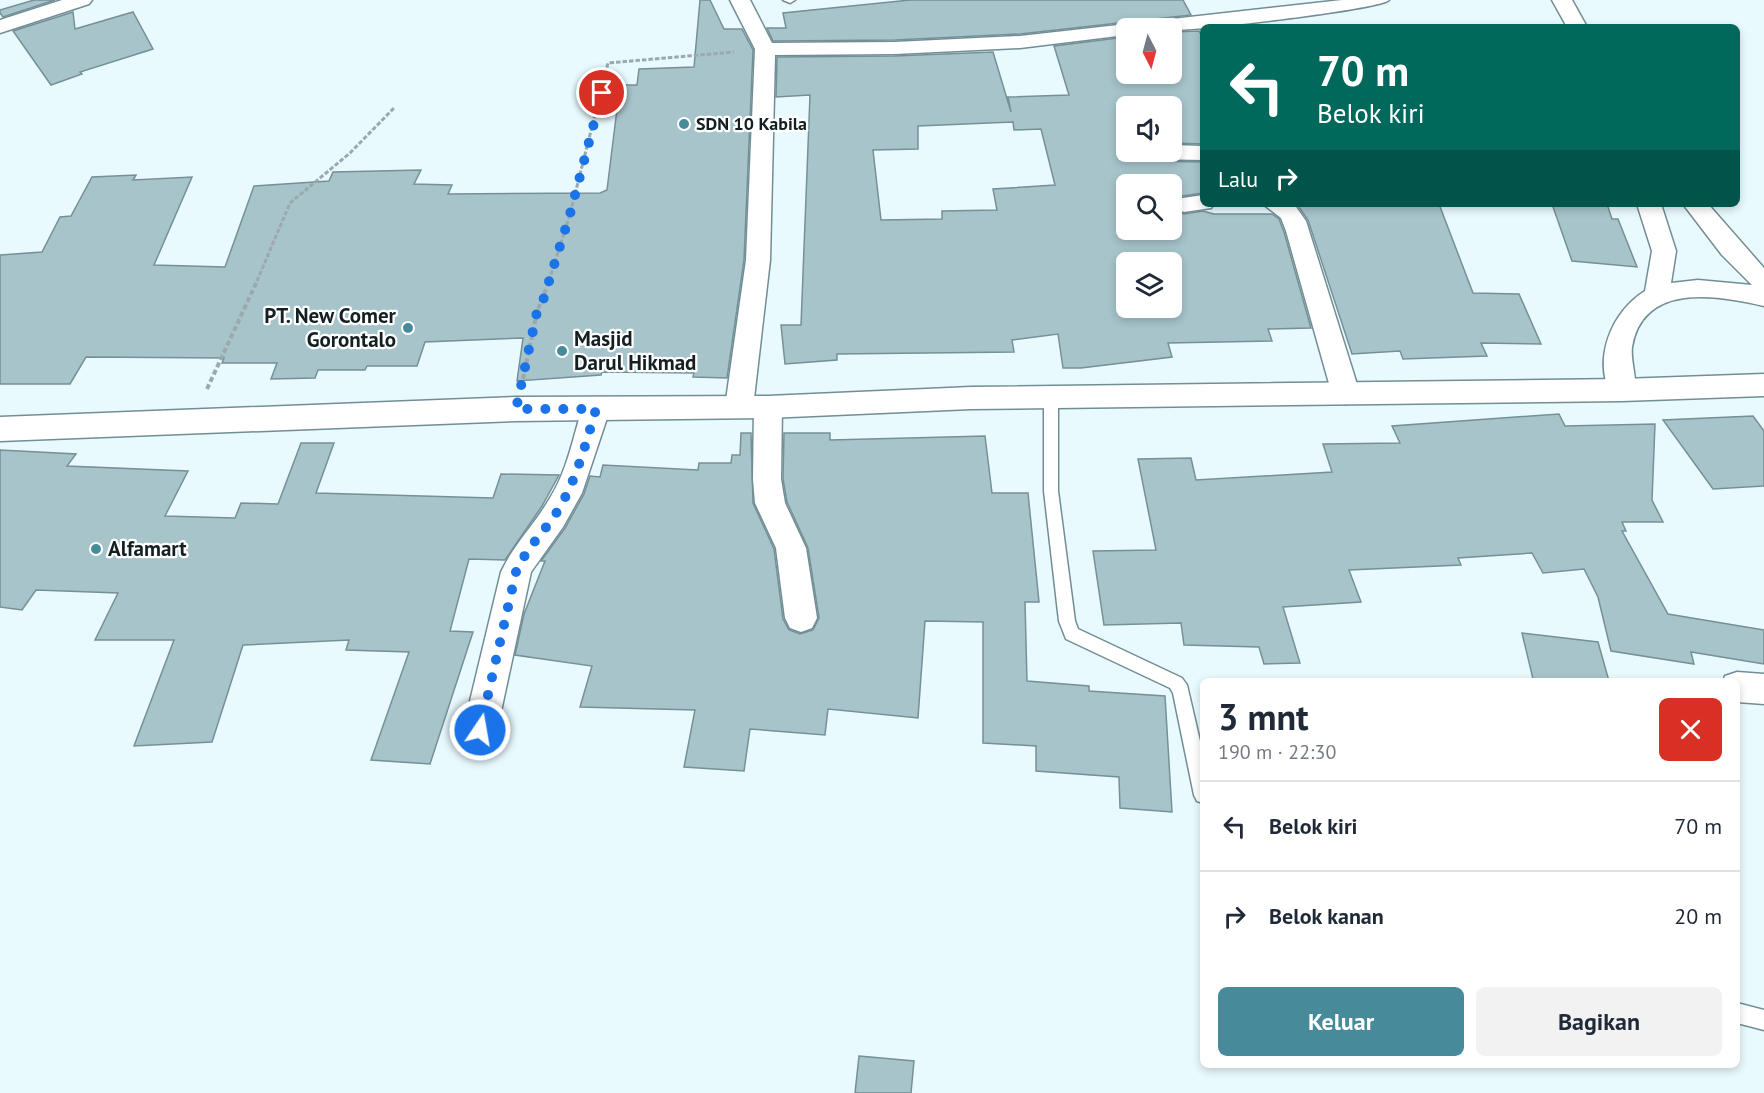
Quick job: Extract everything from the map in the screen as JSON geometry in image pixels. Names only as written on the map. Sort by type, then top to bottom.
[{"type":"main road","points":[[0,429],[516,409],[753,407],[971,398],[1763,388]]},
{"type":"street","points":[[0,27],[79,0]]},
{"type":"street","points":[[740,0],[765,49],[753,407],[770,503],[790,548],[801,618]]},
{"type":"street","points":[[1182,23],[1329,8],[1379,0]]},
{"type":"street","points":[[1562,0],[1575,24]]},
{"type":"street","points":[[765,49],[896,48],[1020,42],[1116,30]]},
{"type":"street","points":[[1182,153],[1200,153]]},
{"type":"street","points":[[1284,207],[1291,213],[1298,231],[1346,394]]},
{"type":"street","points":[[1650,207],[1664,251],[1657,294]]},
{"type":"street","points":[[1697,207],[1731,249],[1764,283]]},
{"type":"street","points":[[1622,390],[1619,348],[1623,331],[1635,312],[1657,294],[1686,289],[1728,288],[1764,297]]},
{"type":"street","points":[[480,730],[516,572],[525,553],[554,517],[575,477],[596,409]]},
{"type":"street","points":[[1740,687],[1764,690]]},
{"type":"lane","points":[[1051,398],[1051,491],[1067,621],[1072,634],[1176,684],[1181,690],[1200,781]]},
{"type":"lane","points":[[1740,1014],[1764,1020]]},
{"type":"path","points":[[516,409],[537,312],[541,307],[570,214],[608,63],[765,49]]},
{"type":"path","points":[[190,421],[274,245],[290,203],[350,153],[394,108]]},
{"type":"building","points":[[34,0],[55,0],[3,17],[0,13],[0,10]]},
{"type":"building","points":[[700,0],[710,0],[724,29],[742,29],[753,50],[744,260],[727,378],[693,377],[694,373],[602,372],[601,375],[517,381],[523,338],[425,342],[417,366],[367,366],[365,370],[318,370],[315,378],[271,379],[277,363],[222,363],[224,358],[86,357],[70,384],[0,384],[0,255],[42,252],[60,217],[71,216],[92,177],[136,175],[133,180],[192,177],[154,265],[225,267],[254,186],[329,181],[333,172],[421,170],[414,184],[452,185],[448,194],[600,193],[607,190],[620,85],[637,85],[639,69],[694,67]]},
{"type":"building","points":[[910,0],[1183,0],[1191,15],[1164,18],[1116,18],[1116,23],[1020,34],[895,40],[773,41],[767,28],[786,28],[783,13]]},
{"type":"building","points":[[73,12],[75,29],[133,12],[153,49],[80,72],[82,74],[51,85],[13,31]]},
{"type":"building","points":[[1199,31],[1200,144],[1182,143],[1182,96],[1116,96],[1116,162],[1200,162],[1200,193],[1182,196],[1182,174],[1116,174],[1116,240],[1182,240],[1182,213],[1203,211],[1214,214],[1272,214],[1279,219],[1284,232],[1311,328],[1268,329],[1272,341],[1168,343],[1172,357],[1081,368],[1063,368],[1058,334],[1012,340],[1014,352],[837,354],[837,360],[785,364],[781,325],[801,325],[810,95],[776,97],[777,57],[993,52],[1011,112],[1008,97],[1069,95],[1054,46],[1116,38],[1116,84],[1182,84],[1182,32]],"holes":[[[1013,122],[1014,130],[1041,129],[1055,185],[993,189],[997,210],[942,211],[942,219],[881,220],[873,150],[918,149],[918,126]]]},
{"type":"building","points":[[1299,207],[1440,207],[1473,293],[1519,294],[1541,344],[1481,343],[1487,356],[1403,359],[1400,351],[1352,354],[1308,220]]},
{"type":"building","points":[[1553,207],[1608,207],[1612,219],[1618,219],[1637,267],[1572,261]]},
{"type":"building","points":[[1559,414],[1565,426],[1655,424],[1652,500],[1663,522],[1622,522],[1626,531],[1622,531],[1668,614],[1764,630],[1764,664],[1691,652],[1694,664],[1611,651],[1598,597],[1584,569],[1543,573],[1532,553],[1458,558],[1461,565],[1349,570],[1361,602],[1283,607],[1300,663],[1264,664],[1259,647],[1184,645],[1181,623],[1104,625],[1093,551],[1156,550],[1138,459],[1191,458],[1196,480],[1332,472],[1323,444],[1400,443],[1392,426]]},
{"type":"building","points":[[1753,416],[1764,431],[1764,486],[1713,489],[1663,420]]},
{"type":"building","points":[[741,433],[751,433],[753,503],[774,549],[783,619],[789,630],[800,634],[813,630],[819,618],[808,548],[787,502],[783,479],[784,433],[830,433],[830,440],[985,436],[992,493],[1028,493],[1039,602],[1025,602],[1027,681],[1089,686],[1089,691],[1165,696],[1172,812],[1120,808],[1119,777],[1036,771],[1036,746],[983,743],[983,622],[925,621],[918,718],[828,709],[825,735],[750,729],[744,771],[684,767],[695,710],[580,707],[592,666],[515,655],[524,614],[545,561],[541,561],[565,528],[584,494],[590,476],[600,477],[603,465],[698,470],[699,463],[731,463],[732,455],[740,455]]},
{"type":"building","points":[[301,443],[334,443],[316,493],[493,498],[501,474],[559,475],[542,506],[505,560],[469,559],[450,631],[473,632],[430,764],[371,760],[409,652],[346,650],[349,640],[243,645],[212,742],[134,746],[174,640],[95,640],[118,593],[36,590],[22,610],[0,607],[0,450],[76,454],[67,466],[188,471],[165,516],[235,518],[241,503],[278,504]]},
{"type":"building","points":[[1522,633],[1598,642],[1608,678],[1533,678]]},
{"type":"building","points":[[859,1056],[914,1061],[911,1093],[855,1093]]},
{"type":"place","name":"SDN 10 Kabila","points":[[684,124]]},
{"type":"place","name":"PT. New Comer Gorontalo","points":[[408,328]]},
{"type":"place","name":"Masjid Darul Hikmad","points":[[562,351]]},
{"type":"place","name":"Alfamart","points":[[96,549]]},
{"type":"route","points":[[480,730],[516,572],[525,553],[554,517],[575,477],[596,409],[516,409],[537,312],[541,307],[570,214],[602,93]]}]
